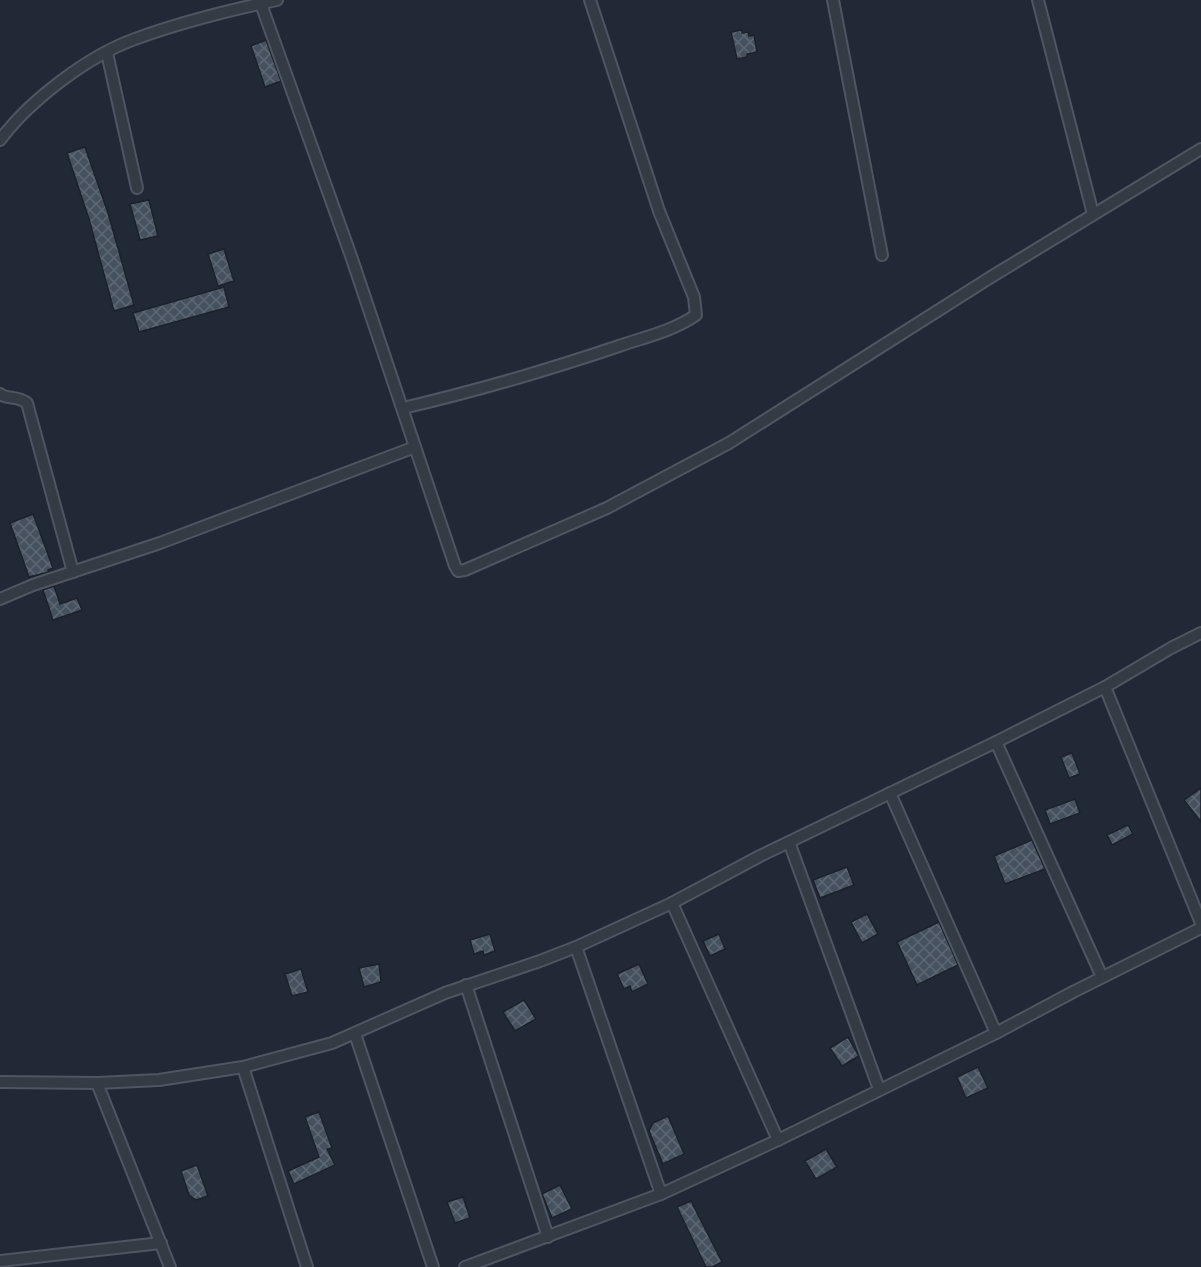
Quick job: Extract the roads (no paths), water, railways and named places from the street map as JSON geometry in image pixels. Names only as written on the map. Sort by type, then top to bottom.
[{"type":"street","points":[[0,140],[48,90],[107,53],[143,36],[277,0]]},
{"type":"street","points":[[403,408],[452,397],[604,351],[682,324],[696,315],[694,297],[659,211],[590,0]]},
{"type":"street","points":[[833,0],[882,255]]},
{"type":"street","points":[[1038,0],[1093,214]]},
{"type":"street","points":[[261,4],[458,571],[465,570],[607,508],[729,442],[1201,149]]},
{"type":"street","points":[[107,53],[137,188]]},
{"type":"street","points":[[0,394],[3,397],[20,398],[27,404],[73,572]]},
{"type":"street","points":[[0,599],[160,543],[416,447]]},
{"type":"street","points":[[0,1082],[97,1083],[159,1080],[243,1067],[355,1034],[466,985],[576,947],[672,903],[789,842],[1105,687],[1201,633]]},
{"type":"street","points":[[1105,687],[1201,924]]},
{"type":"street","points":[[996,742],[1102,977]]},
{"type":"street","points":[[890,793],[996,1033]]},
{"type":"street","points":[[789,842],[879,1089]]},
{"type":"street","points":[[672,903],[778,1140]]},
{"type":"street","points":[[465,1267],[661,1194],[778,1140],[996,1033],[1201,928]]},
{"type":"street","points":[[576,947],[661,1194]]},
{"type":"street","points":[[466,985],[548,1237]]},
{"type":"street","points":[[355,1034],[433,1267]]},
{"type":"street","points":[[243,1067],[307,1267]]},
{"type":"street","points":[[97,1083],[170,1267]]},
{"type":"street","points":[[0,1261],[161,1243]]}]
